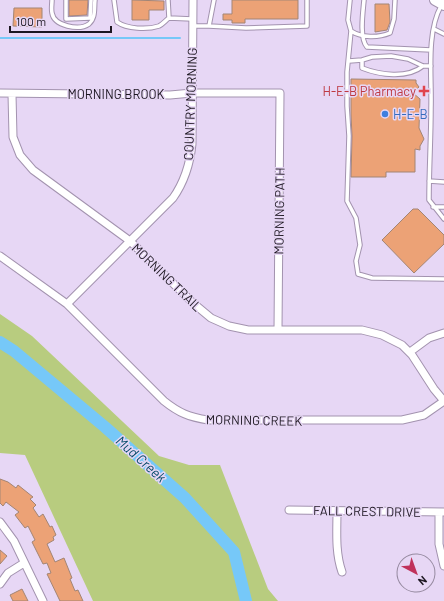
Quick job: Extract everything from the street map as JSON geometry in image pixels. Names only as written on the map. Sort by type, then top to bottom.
[{"type":"street","name":"COUNTRY MORNING","points":[[67,304],[174,198],[187,172],[191,153],[192,0]]},
{"type":"street","name":"MORNING BROOK","points":[[0,94],[170,95],[192,93],[280,93]]},
{"type":"street","name":"MORNING PATH","points":[[278,330],[280,93]]},
{"type":"street","name":"MORNING TRAIL","points":[[12,94],[13,137],[20,155],[38,174],[130,241],[193,303],[211,318],[229,326],[255,330],[362,330],[389,338],[402,345],[410,352],[434,389],[444,401]]},
{"type":"street","name":"MORNING CREEK","points":[[0,256],[67,304],[164,402],[174,410],[192,418],[208,420],[402,420],[424,415],[444,401]]},
{"type":"street","points":[[410,352],[429,338],[444,333]]},
{"type":"street","name":"FALL CREST DRIVE","points":[[289,510],[442,512]]},
{"type":"street","points":[[337,511],[338,561],[342,572]]},
{"type":"street","points":[[442,512],[438,544],[444,566]]},
{"type":"street","points":[[0,522],[14,541],[42,601]]},
{"type":"street","points":[[0,584],[8,573],[24,563]]},
{"type":"lane","points":[[52,0],[52,14],[56,19],[64,26],[81,27],[89,24],[93,17],[95,0]]},
{"type":"lane","points":[[66,0],[66,19],[90,18],[91,0]]},
{"type":"lane","points":[[114,0],[117,22],[122,26],[150,28],[160,25],[169,18],[210,26],[246,28],[307,26],[306,0]]},
{"type":"lane","points":[[168,0],[169,18]]},
{"type":"lane","points":[[210,26],[214,0]]},
{"type":"lane","points":[[350,0],[348,20],[351,31],[347,100],[349,136],[347,201],[356,218],[360,245],[356,261],[358,274],[372,278],[444,279]]},
{"type":"lane","points":[[364,0],[364,44],[368,47],[431,50]]},
{"type":"lane","points":[[351,31],[359,36],[383,37],[390,33],[394,20],[395,0]]},
{"type":"lane","points":[[439,2],[431,50],[429,200],[444,220]]},
{"type":"lane","points":[[434,29],[444,34]]},
{"type":"lane","points":[[349,61],[362,60],[372,57],[391,56],[408,59],[423,66],[431,66]]},
{"type":"lane","points":[[362,60],[362,68],[382,73],[408,74],[423,66]]},
{"type":"lane","points":[[429,181],[444,182]]},
{"type":"lane","points":[[433,207],[444,207]]},
{"type":"green space","points":[[0,314],[32,336],[159,456],[189,465],[220,465],[268,589],[278,601],[93,601],[25,455],[0,453]]},
{"type":"building","points":[[69,0],[88,0],[87,15],[69,16]]},
{"type":"building","points":[[132,0],[164,1],[164,10],[149,10],[149,20],[132,20]]},
{"type":"building","points":[[232,0],[298,0],[298,19],[245,19],[245,23],[232,23],[232,20],[223,20],[223,14],[232,14]]},
{"type":"building","points":[[375,4],[389,4],[390,22],[387,30],[375,32]]},
{"type":"building","points":[[14,8],[42,8],[42,27],[13,26]]},
{"type":"building","name":"H-E-B","points":[[351,79],[416,80],[419,87],[413,93],[420,99],[419,128],[424,139],[420,146],[420,150],[415,149],[415,172],[386,172],[386,177],[351,177]]},
{"type":"building","points":[[413,209],[418,209],[444,235],[444,244],[414,273],[382,240]]},
{"type":"building","points":[[0,479],[8,482],[16,488],[18,485],[33,497],[30,499],[36,505],[33,508],[39,517],[43,514],[50,527],[52,526],[56,535],[53,537],[54,540],[47,544],[55,562],[64,558],[72,578],[70,579],[75,591],[78,590],[83,601],[60,601],[47,574],[51,573],[47,563],[43,564],[32,542],[35,540],[28,526],[25,528],[15,515],[19,512],[6,502],[3,506],[0,503]]},
{"type":"building","points":[[0,550],[7,556],[0,564]]},
{"type":"building","points":[[22,589],[28,601],[13,601],[10,595]]},
{"type":"waterway","points":[[0,38],[180,38]]},
{"type":"waterway","name":"Mud Creek","points":[[0,342],[14,351],[105,427],[185,498],[234,552],[246,601]]},
{"type":"place","name":"H-E-B Pharmacy","points":[[424,91]]},
{"type":"place","name":"H-E-B","points":[[385,114]]}]
